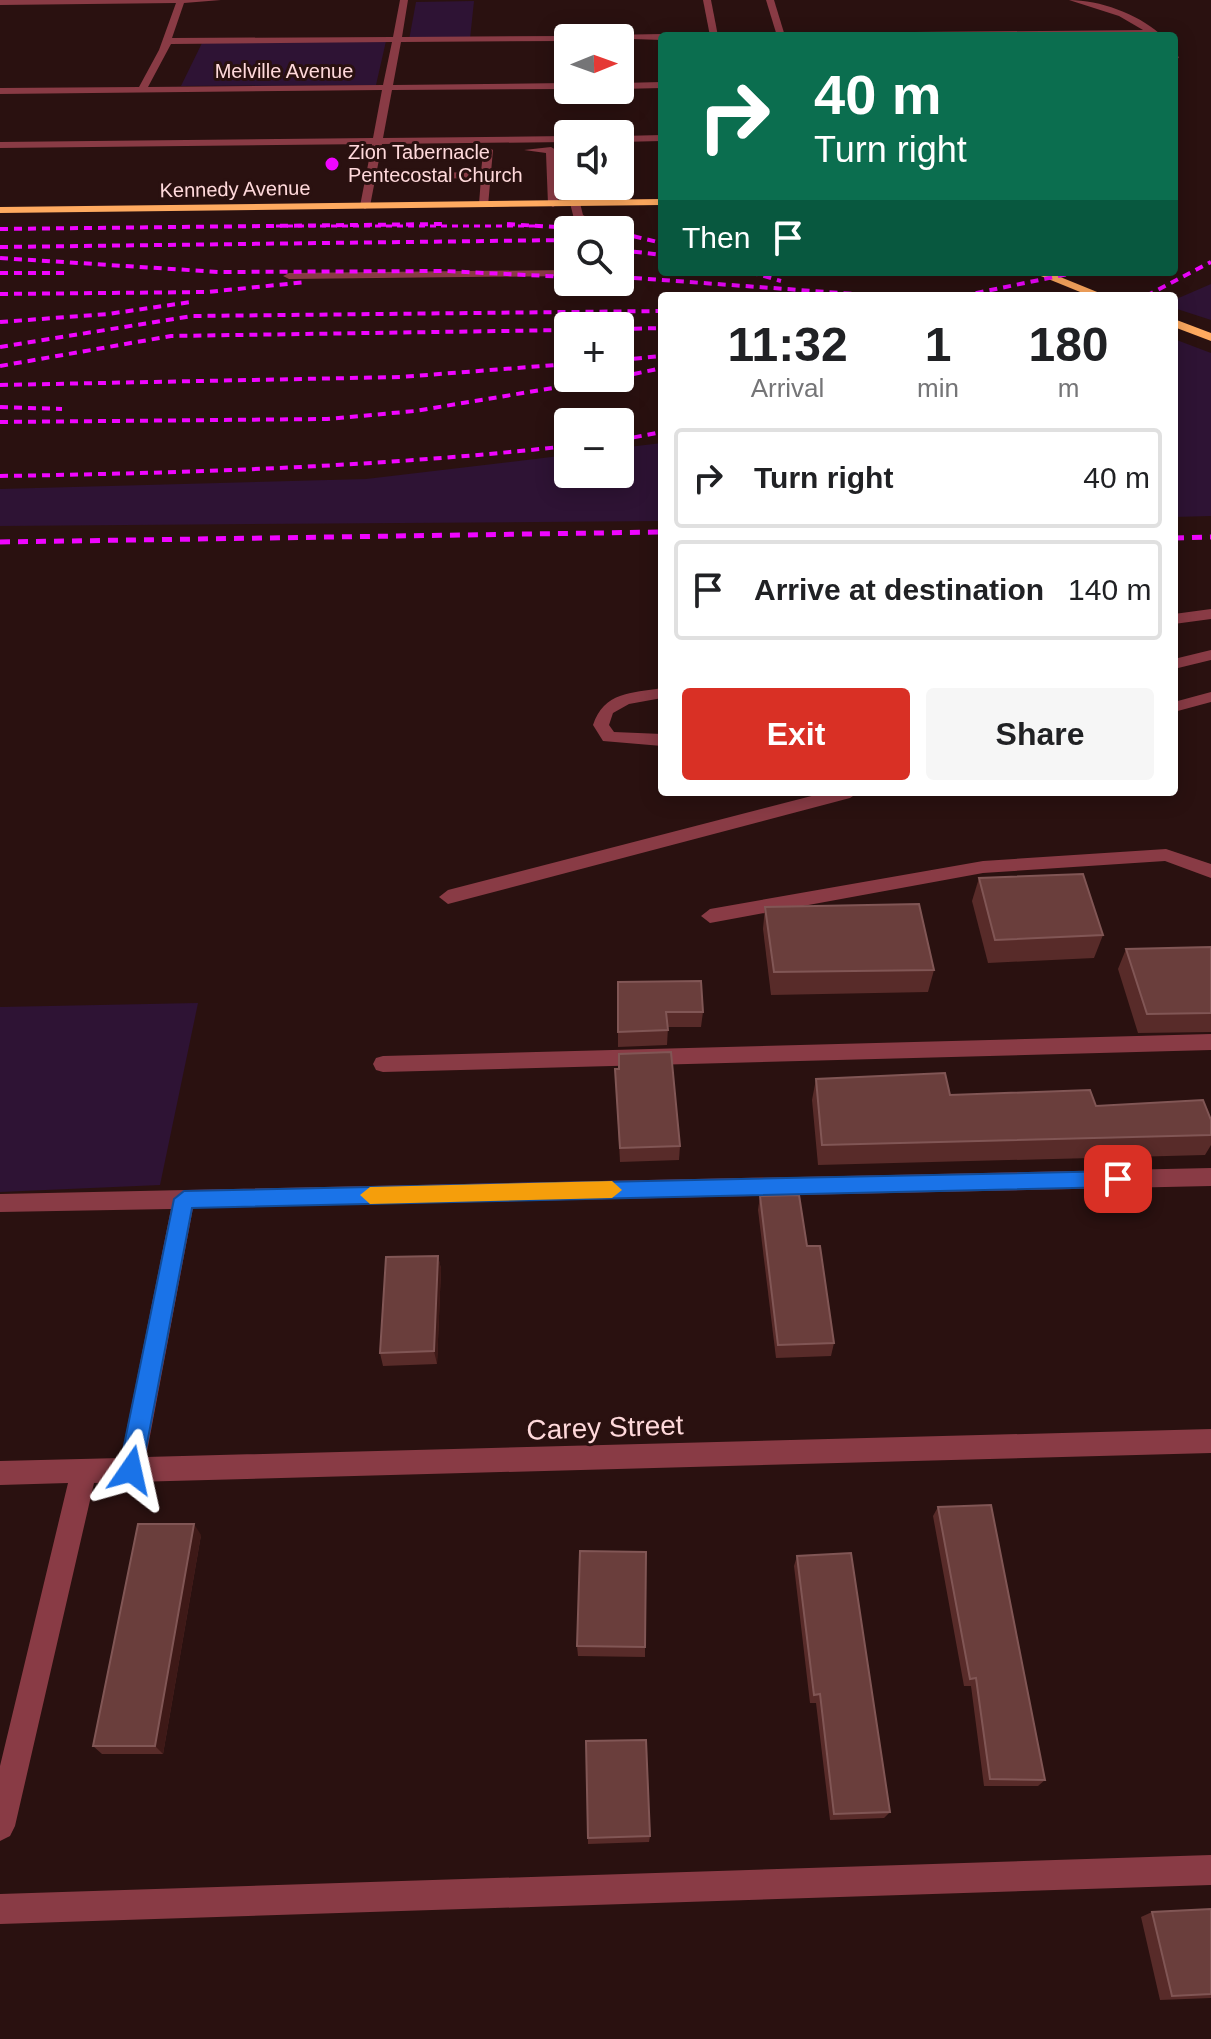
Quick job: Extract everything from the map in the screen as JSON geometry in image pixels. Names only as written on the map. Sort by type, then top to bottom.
[{"type":"main road","name":"Kennedy Avenue","points":[[0,210],[658,202]]},
{"type":"main road","points":[[1048,276],[1090,292]]},
{"type":"main road","points":[[1178,325],[1211,337]]},
{"type":"street","points":[[142,90],[166,41],[181,0]]},
{"type":"street","points":[[0,2],[217,0]]},
{"type":"street","points":[[365,206],[404,0]]},
{"type":"street","points":[[707,0],[713,32]]},
{"type":"street","points":[[770,0],[780,32]]},
{"type":"street","points":[[1073,0],[1122,14],[1153,32]]},
{"type":"street","points":[[634,38],[658,37]]},
{"type":"street","points":[[166,41],[554,38]]},
{"type":"street","points":[[634,86],[658,85]]},
{"type":"street","name":"Melville Avenue","points":[[0,91],[554,86]]},
{"type":"street","points":[[634,139],[658,138]]},
{"type":"street","points":[[0,145],[554,139]]},
{"type":"street","points":[[484,204],[488,150]]},
{"type":"street","points":[[416,152],[551,150],[553,204]]},
{"type":"street","points":[[412,176],[485,175]]},
{"type":"street","points":[[575,203],[578,216]]},
{"type":"street","points":[[289,276],[554,273]]},
{"type":"street","points":[[1178,618],[1211,614]]},
{"type":"street","points":[[1178,663],[1211,655]]},
{"type":"street","points":[[658,694],[624,700],[606,710],[601,725],[609,737],[658,740]]},
{"type":"street","points":[[1178,706],[1211,697]]},
{"type":"street","points":[[448,897],[835,796]]},
{"type":"street","points":[[710,916],[983,867],[1166,855],[1211,871]]},
{"type":"street","points":[[383,1064],[1211,1042]]},
{"type":"street","points":[[0,1203],[1211,1177]]},
{"type":"street","points":[[131,1470],[184,1199]]},
{"type":"street","name":"Carey Street","points":[[0,1473],[1211,1441]]},
{"type":"street","points":[[0,1826],[84,1471]]},
{"type":"street","points":[[0,1909],[1211,1870]]},
{"type":"shaded area","points":[[474,1],[470,39],[409,40],[416,2]]},
{"type":"shaded area","points":[[386,41],[376,85],[181,86],[202,43]]},
{"type":"shaded area","points":[[1211,284],[1211,320],[1178,309],[1178,298]]},
{"type":"shaded area","points":[[1178,341],[1211,353],[1211,516],[1178,517]]},
{"type":"shaded area","points":[[658,443],[658,521],[0,526],[0,489],[366,479],[554,457],[554,488],[634,488],[634,446]]},
{"type":"shaded area","points":[[198,1003],[160,1185],[0,1192],[0,1007]]},
{"type":"building","points":[[1083,874],[1103,935],[995,940],[979,878]]},
{"type":"building","points":[[919,904],[934,970],[774,972],[765,907]]},
{"type":"building","points":[[1211,947],[1211,1013],[1147,1014],[1126,949]]},
{"type":"building","points":[[701,981],[703,1012],[666,1012],[668,1030],[618,1032],[618,982]]},
{"type":"building","points":[[671,1052],[680,1146],[620,1148],[615,1069],[619,1069],[619,1054]]},
{"type":"building","points":[[945,1073],[950,1095],[1090,1090],[1096,1106],[1203,1100],[1211,1120],[1211,1135],[822,1145],[816,1079]]},
{"type":"building","points":[[799,1195],[807,1246],[820,1246],[834,1343],[778,1345],[760,1196]]},
{"type":"building","points":[[438,1256],[434,1351],[380,1353],[386,1257]]},
{"type":"building","points":[[991,1505],[1045,1780],[990,1779],[976,1678],[970,1679],[938,1507]]},
{"type":"building","points":[[138,1524],[194,1524],[155,1746],[93,1746]]},
{"type":"building","points":[[580,1551],[646,1552],[645,1647],[577,1646]]},
{"type":"building","points":[[851,1553],[890,1812],[834,1814],[820,1694],[814,1695],[797,1556]]},
{"type":"building","points":[[646,1740],[650,1836],[588,1838],[586,1741]]},
{"type":"building","points":[[1211,1909],[1211,1994],[1172,1996],[1152,1912]]},
{"type":"railway","points":[[0,229],[442,224]]},
{"type":"railway","points":[[507,224],[554,227]]},
{"type":"railway","points":[[276,226],[537,226]]},
{"type":"railway","points":[[634,236],[658,242]]},
{"type":"railway","points":[[0,247],[554,240]]},
{"type":"railway","points":[[634,252],[658,255]]},
{"type":"railway","points":[[0,258],[219,272],[445,271],[554,276]]},
{"type":"railway","points":[[1154,292],[1211,262]]},
{"type":"railway","points":[[0,273],[64,273]]},
{"type":"railway","points":[[764,276],[781,281]]},
{"type":"railway","points":[[981,292],[1059,276]]},
{"type":"railway","points":[[634,278],[828,292]]},
{"type":"railway","points":[[0,294],[207,292],[307,282]]},
{"type":"railway","points":[[0,322],[108,314],[191,302]]},
{"type":"railway","points":[[0,347],[192,316],[658,311]]},
{"type":"railway","points":[[634,329],[658,328]]},
{"type":"railway","points":[[0,366],[171,336],[554,330]]},
{"type":"railway","points":[[634,359],[658,356]]},
{"type":"railway","points":[[0,385],[401,377],[554,365]]},
{"type":"railway","points":[[634,374],[658,369]]},
{"type":"railway","points":[[0,422],[327,419],[415,411],[554,388]]},
{"type":"railway","points":[[0,407],[62,409]]},
{"type":"railway","points":[[634,437],[658,433]]},
{"type":"railway","points":[[0,476],[284,468],[554,447]]},
{"type":"railway","points":[[0,542],[658,532]]},
{"type":"railway","points":[[1178,538],[1211,537]]},
{"type":"slow traffic","points":[[370,1195],[612,1190]]},
{"type":"place","name":"Zion Tabernacle Pentecostal Church","points":[[332,164]]},
{"type":"route","points":[[131,1470],[184,1199],[1118,1179]]}]
